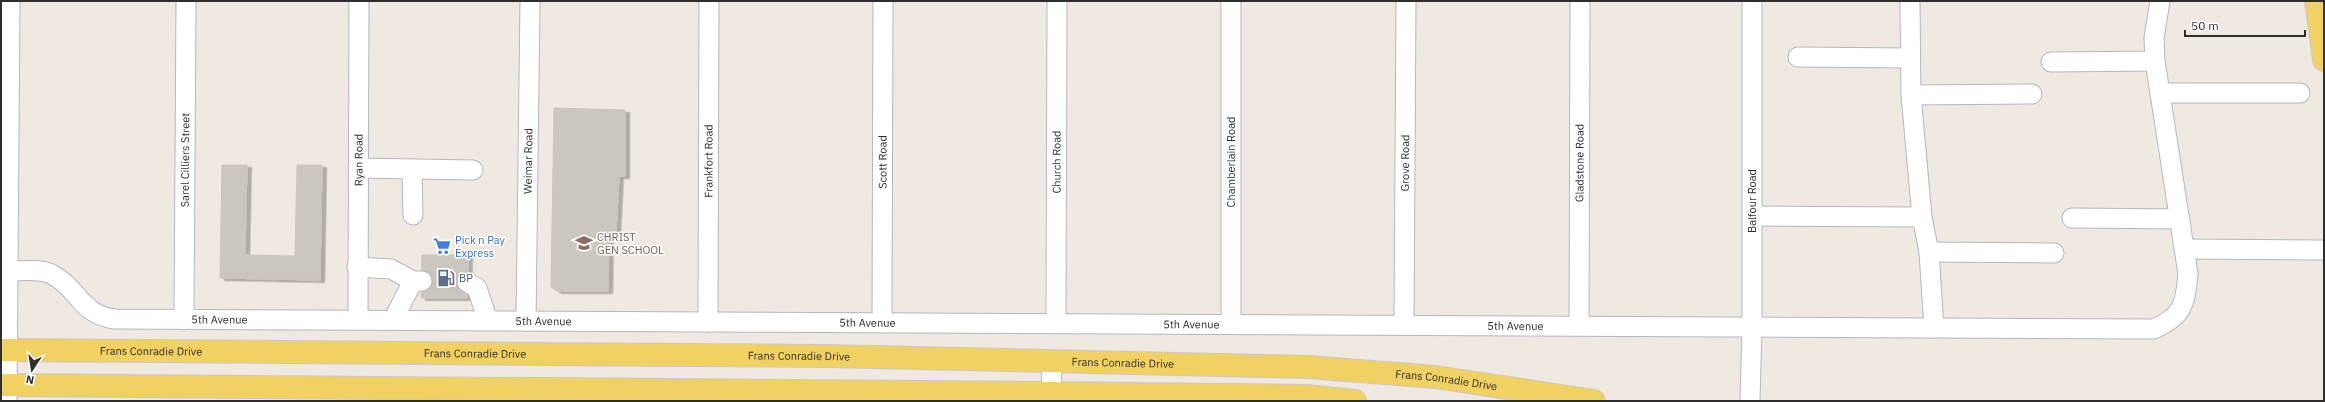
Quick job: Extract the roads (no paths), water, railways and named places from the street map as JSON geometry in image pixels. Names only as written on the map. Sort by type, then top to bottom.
[{"type":"main road","points":[[2316,1],[2324,60]]},
{"type":"main road","name":"Frans Conradie Drive","points":[[4,350],[819,356],[1052,362],[1309,366],[1435,377],[1594,401]]},
{"type":"main road","points":[[6,390],[1051,397],[1307,396],[1355,401]]},
{"type":"street","points":[[6,390],[4,350],[10,1]]},
{"type":"street","name":"Sarel Cilliers Street","points":[[184,320],[186,1]]},
{"type":"street","name":"Ryan Road","points":[[358,320],[359,1]]},
{"type":"street","name":"Weimar Road","points":[[526,321],[530,1]]},
{"type":"street","name":"Frankfort Road","points":[[708,322],[709,1]]},
{"type":"street","name":"Scott Road","points":[[882,323],[883,1]]},
{"type":"street","name":"Church Road","points":[[1056,323],[1057,1]]},
{"type":"street","name":"Chamberlain Road","points":[[1230,324],[1232,1]]},
{"type":"street","name":"Grove Road","points":[[1404,324],[1406,1]]},
{"type":"street","name":"Gladstone Road","points":[[1579,325],[1580,1]]},
{"type":"street","name":"Balfour Road","points":[[1750,401],[1752,326],[1752,1]]},
{"type":"street","points":[[1910,1],[1909,58],[1911,95],[1922,217],[1929,252],[1934,328]]},
{"type":"street","name":"5th Avenue","points":[[5,271],[44,271],[53,275],[94,314],[102,318],[184,320],[1404,324],[2154,329],[2170,322],[2179,313],[2185,297],[2188,274],[2155,61],[2154,38],[2160,1]]},
{"type":"street","points":[[1798,57],[1909,58]]},
{"type":"street","points":[[2051,62],[2155,61]]},
{"type":"street","points":[[2160,93],[2300,93]]},
{"type":"street","points":[[1911,95],[2032,94]]},
{"type":"street","points":[[358,168],[473,170]]},
{"type":"street","points":[[412,168],[413,215]]},
{"type":"street","points":[[1752,216],[1922,217]]},
{"type":"street","points":[[2072,218],[2180,219]]},
{"type":"street","points":[[2185,249],[2323,250]]},
{"type":"street","points":[[1929,252],[2054,253]]},
{"type":"street","points":[[357,267],[391,269],[417,281],[393,320]]},
{"type":"street","points":[[467,282],[477,288],[488,321]]},
{"type":"street","points":[[1051,397],[1052,362]]},
{"type":"tunnel","points":[[422,281],[467,282]]},
{"type":"place","name":"CHRIST GEN SCHOOL","points":[[584,243]]},
{"type":"place","name":"Pick n Pay Express","points":[[442,246]]},
{"type":"place","name":"BP","points":[[446,278]]}]
